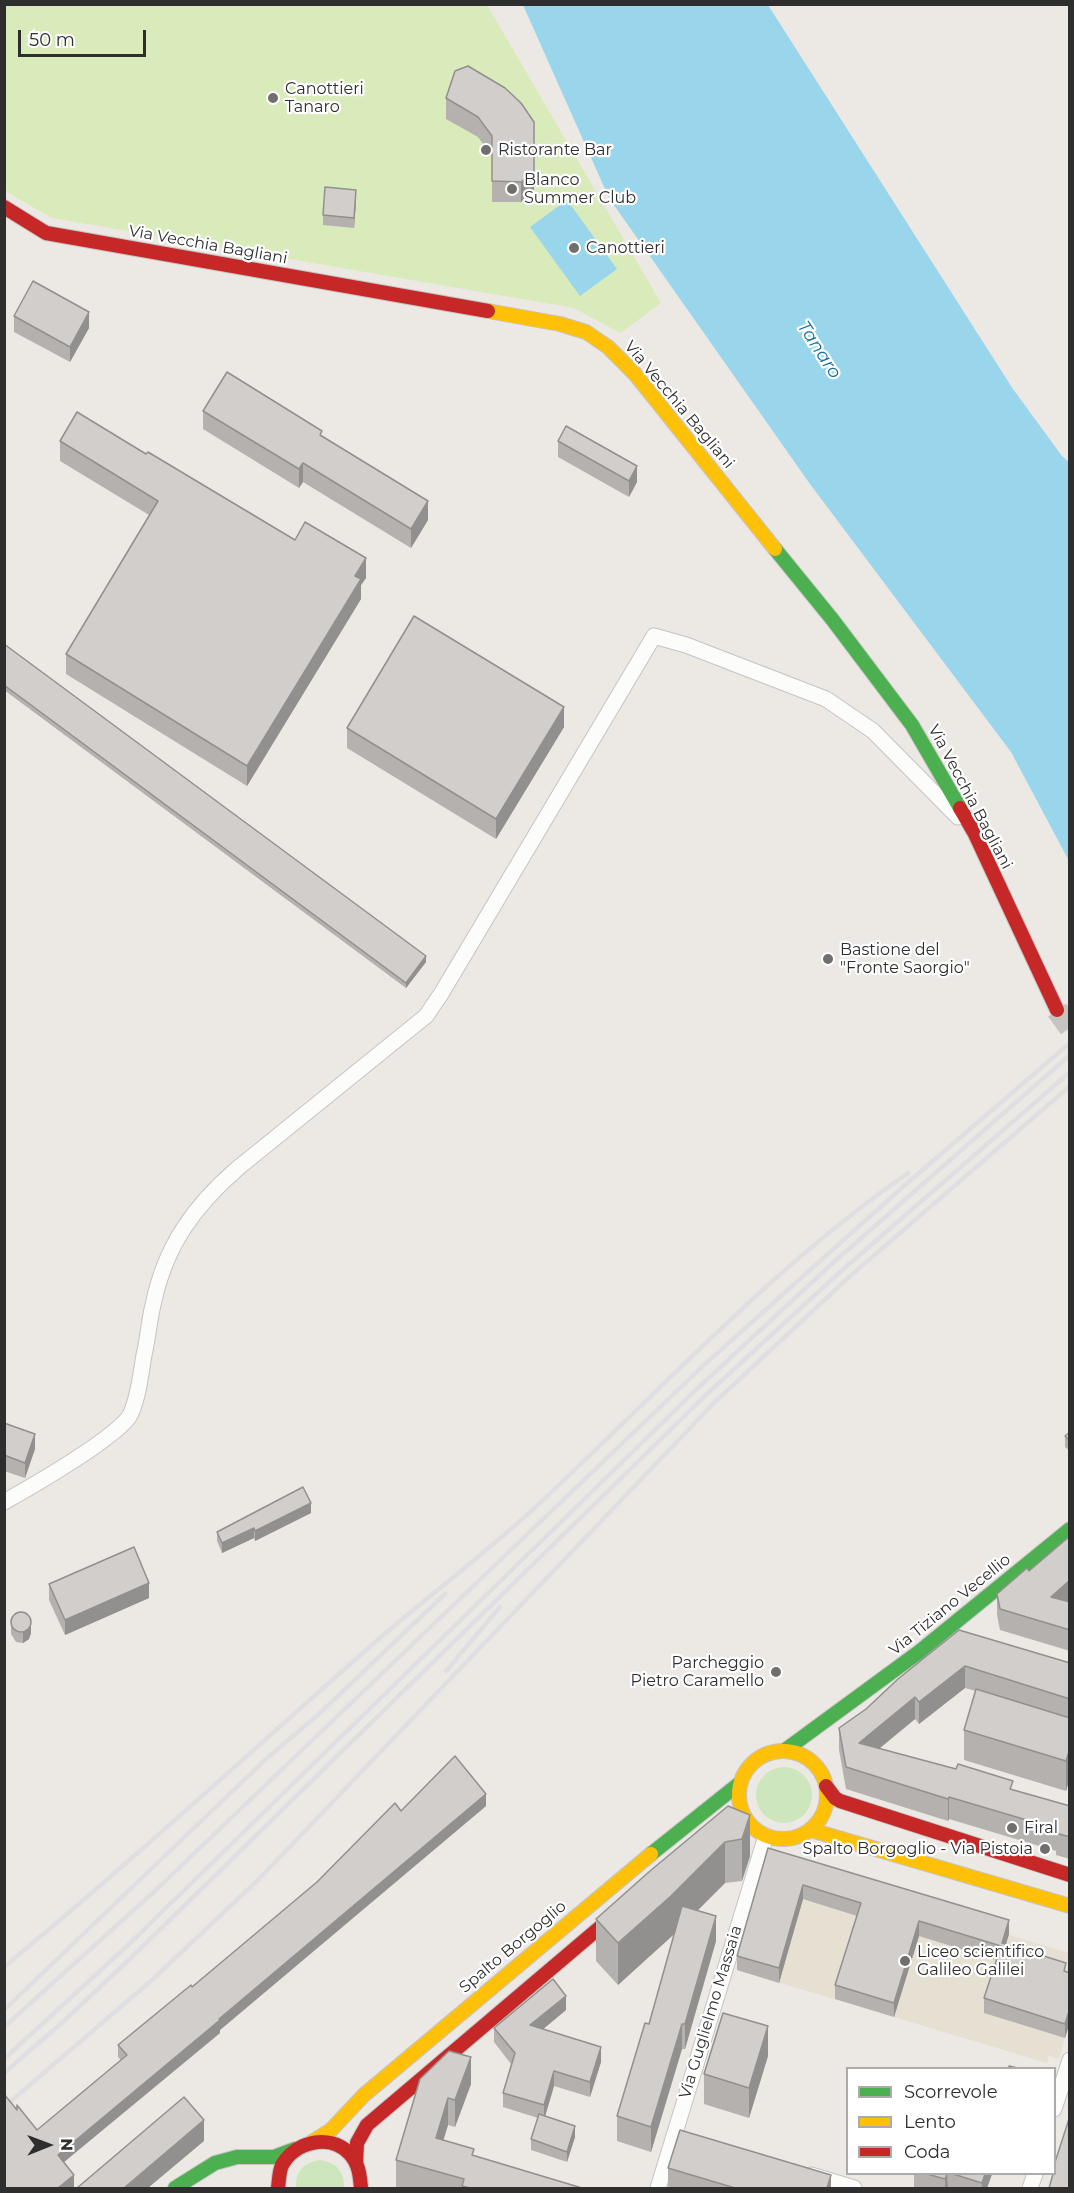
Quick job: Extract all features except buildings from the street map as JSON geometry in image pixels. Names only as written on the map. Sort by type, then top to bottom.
[{"type":"main road","name":"Via Vecchia Bagliani","points":[[4,207],[46,233],[560,324],[586,332],[608,347],[634,374],[832,619],[912,724],[975,834],[1057,1010]]},
{"type":"main road","name":"Via Tiziano Vecellio","points":[[849,1704],[1070,1529]]},
{"type":"main road","points":[[849,1704],[816,1745],[818,1768],[826,1786],[835,1798],[841,1802],[1070,1875]]},
{"type":"main road","name":"Spalto Borgoglio","points":[[295,2149],[331,2130],[364,2095],[595,1900],[693,1819],[741,1783],[752,1764],[762,1757],[784,1751],[849,1704]]},
{"type":"main road","points":[[784,1751],[802,1756],[818,1768]]},
{"type":"main road","points":[[741,1783],[739,1797],[748,1823],[766,1836],[777,1840],[789,1840],[811,1830],[825,1810],[826,1786]]},
{"type":"main road","points":[[733,1825],[748,1823]]},
{"type":"main road","points":[[811,1830],[1070,1906]]},
{"type":"main road","points":[[364,2186],[355,2154],[357,2140],[367,2125],[630,1902]]},
{"type":"main road","points":[[312,2142],[327,2142],[340,2146],[356,2163]]},
{"type":"main road","points":[[176,2188],[215,2163],[237,2157],[274,2157],[295,2149]]},
{"type":"main road","points":[[278,2188],[282,2164],[295,2149]]},
{"type":"street","points":[[4,1502],[78,1458],[118,1428],[129,1416],[139,1379],[153,1303],[165,1266],[179,1235],[195,1210],[238,1168],[426,1016],[654,636],[686,645],[826,699],[873,731],[975,834]]},
{"type":"street","points":[[939,1635],[961,1642]]},
{"type":"street","name":"Via Guglielmo Massaia","points":[[658,2188],[680,2135],[766,1836]]},
{"type":"street","points":[[1056,2103],[1070,2060]]},
{"type":"street","points":[[795,2170],[854,2188]]},
{"type":"shaded area","name":"Liceo scientifico Galileo Galilei","points":[[768,1862],[1069,1953],[1069,2022],[1059,2059],[1049,2056],[1047,2063],[737,1970]]},
{"type":"green space","name":"Canottieri Tanaro","points":[[5,5],[487,5],[661,303],[620,333],[574,308],[52,218],[5,191]]},
{"type":"green space","points":[[778,1767],[790,1767],[804,1775],[812,1789],[810,1806],[804,1815],[790,1823],[778,1823],[761,1811],[756,1801],[756,1789],[768,1772]]},
{"type":"green space","points":[[320,2160],[331,2163],[338,2169],[343,2177],[344,2188],[296,2188],[297,2177],[302,2169],[309,2163]]},
{"type":"water","name":"Tanaro","points":[[523,5],[768,5],[1013,389],[1062,456],[1069,462],[1069,861],[1011,752],[810,484],[609,198]]},
{"type":"water","name":"Canottieri","points":[[567,200],[617,269],[580,296],[530,227]]},
{"type":"tunnel","points":[[1057,1010],[1070,1028]]},
{"type":"railway","points":[[4,2027],[156,1890],[704,1365],[905,1185],[1070,1043]]},
{"type":"railway","points":[[4,2059],[127,1946],[701,1385],[835,1261],[1070,1055]]},
{"type":"railway","points":[[4,2073],[64,2021],[135,1954],[708,1393],[840,1272],[1070,1072]]},
{"type":"railway","points":[[4,2107],[152,1980],[258,1880],[715,1402],[848,1278],[1070,1086]]},
{"type":"railway","points":[[4,1967],[144,1848],[373,1644],[511,1529],[713,1336],[807,1251],[908,1173]]},
{"type":"railway","points":[[4,2010],[265,1760],[320,1713],[445,1594]]},
{"type":"railway","points":[[446,1671],[500,1607]]},
{"type":"traffic: fast","points":[[775,549],[832,619],[912,725],[960,808]]},
{"type":"traffic: fast","points":[[784,1751],[919,1652],[1070,1529]]},
{"type":"traffic: fast","points":[[651,1854],[740,1783]]},
{"type":"traffic: fast","points":[[175,2188],[215,2163],[237,2157],[274,2157],[295,2149]]},
{"type":"traffic: slow","points":[[488,311],[560,324],[586,332],[608,347],[635,374],[775,549]]},
{"type":"traffic: slow","points":[[783,1751],[800,1754],[814,1764],[824,1778],[827,1795],[824,1812],[814,1826],[800,1836],[783,1839],[766,1836],[752,1826],[742,1812],[739,1795],[742,1778],[752,1764],[766,1754],[783,1751]]},
{"type":"traffic: slow","points":[[811,1830],[1070,1906]]},
{"type":"traffic: slow","points":[[312,2142],[331,2130],[364,2095],[651,1854]]},
{"type":"traffic: jam","points":[[4,207],[46,233],[488,311]]},
{"type":"traffic: jam","points":[[960,808],[975,834],[1057,1010]]},
{"type":"traffic: jam","points":[[826,1786],[840,1801],[1070,1875]]},
{"type":"traffic: jam","points":[[356,2163],[357,2143],[367,2125],[618,1912]]},
{"type":"traffic: jam","points":[[278,2188],[281,2168],[288,2157],[304,2146],[322,2142],[332,2143],[349,2153],[355,2161],[361,2188]]},
{"type":"place","name":"Canottieri Tanaro","points":[[273,98]]},
{"type":"place","name":"Ristorante Bar","points":[[486,150]]},
{"type":"place","name":"Blanco Summer Club","points":[[512,189]]},
{"type":"place","name":"Canottieri","points":[[574,248]]},
{"type":"place","name":"Bastione del \"Fronte Saorgio\"","points":[[828,959]]},
{"type":"place","name":"Parcheggio Pietro Caramello","points":[[776,1672]]},
{"type":"place","name":"Firal","points":[[1012,1828]]},
{"type":"place","name":"Spalto Borgoglio - Via Pistoia","points":[[1045,1849]]},
{"type":"place","name":"Liceo scientifico Galileo Galilei","points":[[905,1961]]}]
